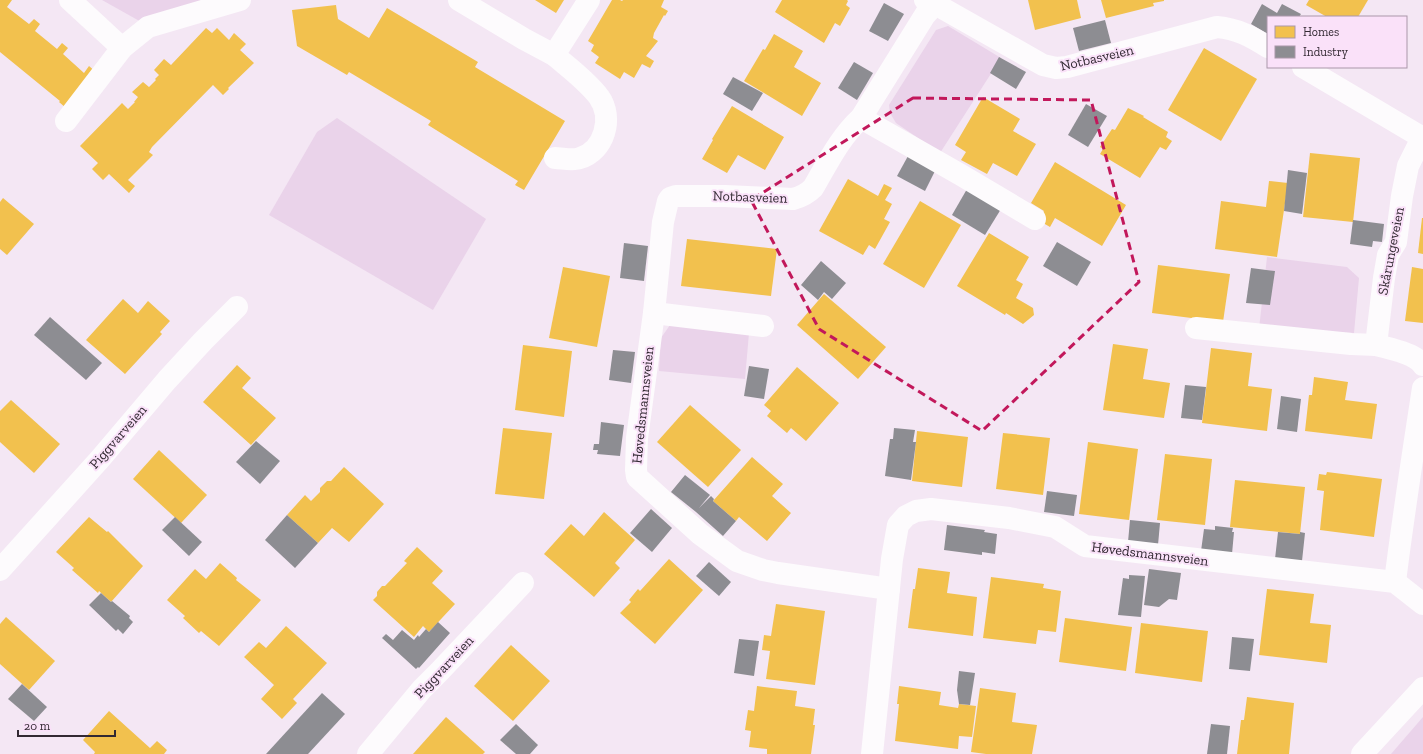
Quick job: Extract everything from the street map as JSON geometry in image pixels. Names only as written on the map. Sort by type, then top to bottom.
[{"type":"street","points":[[70,0],[122,48]]},
{"type":"street","points":[[66,121],[122,48],[148,27],[240,0]]},
{"type":"street","points":[[458,0],[554,55],[600,98],[607,119],[606,129],[599,145],[590,153],[579,159],[555,158]]},
{"type":"street","points":[[554,55],[590,0]]},
{"type":"street","name":"Notbasveien","points":[[670,198],[676,196],[717,195],[793,199],[802,197],[813,188],[837,147],[852,126],[862,118],[925,15],[930,2],[1043,65],[1056,68],[1067,67],[1217,28],[1228,28],[1245,33],[1267,46]]},
{"type":"street","points":[[1305,68],[1422,138]]},
{"type":"street","points":[[862,118],[1035,220]]},
{"type":"street","name":"Skårungeveien","points":[[1376,345],[1388,255],[1396,242],[1402,196],[1408,166],[1422,138]]},
{"type":"street","name":"Høvedsmannsveien","points":[[670,198],[663,222],[654,313],[637,438],[636,470],[638,476],[700,534],[737,561],[763,570],[778,573],[889,589]]},
{"type":"street","name":"Piggvarveien","points":[[0,570],[100,459],[167,380],[237,307]]},
{"type":"street","points":[[654,313],[764,326]]},
{"type":"street","points":[[1196,328],[1351,344],[1376,345],[1403,352],[1421,362],[1423,365]]},
{"type":"street","points":[[1423,388],[1404,510],[1395,582],[1423,604]]},
{"type":"street","name":"Høvedsmannsveien","points":[[872,754],[889,589],[898,526],[906,516],[916,511],[931,509],[1001,517],[1055,527],[1085,546],[1395,582]]},
{"type":"street","name":"Piggvarveien","points":[[368,754],[422,689],[523,583]]},
{"type":"street","points":[[1362,754],[1423,688]]},
{"type":"highlighted area","points":[[913,98],[1091,100],[1139,282],[982,431],[819,329],[751,200]]},
{"type":"shaded area","points":[[102,0],[202,0],[143,23]]},
{"type":"shaded area","points":[[948,26],[1001,58],[940,153],[896,123],[890,113],[889,105],[936,30]]},
{"type":"shaded area","points":[[337,118],[486,219],[433,310],[269,215],[317,132]]},
{"type":"shaded area","points":[[1267,257],[1347,267],[1359,278],[1354,333],[1259,329]]},
{"type":"shaded area","points":[[670,325],[749,333],[745,379],[659,371],[661,338]]},
{"type":"shaded area","points":[[1423,717],[1423,754],[1391,754]]},
{"type":"building: Homes","points":[[0,0],[12,0],[7,7],[29,24],[34,19],[40,24],[35,31],[57,49],[62,43],[68,48],[63,54],[84,73],[89,66],[96,72],[66,108],[59,102],[60,101],[0,52]]},
{"type":"building: Homes","points":[[535,0],[564,0],[556,13]]},
{"type":"building: Homes","points":[[612,0],[664,0],[661,7],[668,11],[665,16],[664,15],[654,33],[653,38],[658,41],[646,56],[654,61],[650,68],[642,64],[634,78],[624,72],[620,79],[595,63],[599,57],[591,51],[594,45],[588,41]]},
{"type":"building: Homes","points":[[782,0],[847,0],[846,5],[850,8],[840,26],[835,23],[824,43],[775,12]]},
{"type":"building: Homes","points":[[1028,0],[1077,0],[1081,18],[1035,30]]},
{"type":"building: Homes","points":[[1101,0],[1164,1],[1153,3],[1154,6],[1106,18]]},
{"type":"building: Homes","points":[[1309,0],[1368,0],[1359,16],[1325,16],[1306,5]]},
{"type":"building: Homes","points":[[336,5],[338,19],[369,38],[387,8],[478,62],[475,67],[565,121],[524,190],[515,185],[518,181],[428,125],[431,121],[349,72],[347,75],[297,46],[292,10]]},
{"type":"building: Homes","points":[[206,28],[212,33],[217,28],[229,40],[234,33],[246,44],[240,50],[254,63],[228,88],[229,89],[223,95],[213,85],[152,147],[149,152],[153,155],[128,180],[135,186],[129,193],[109,174],[103,180],[92,169],[98,163],[80,146],[122,103],[128,109],[135,102],[138,97],[132,92],[143,82],[149,87],[156,80],[155,79],[159,75],[154,70],[164,59],[171,65]]},
{"type":"building: Homes","points":[[774,34],[803,51],[794,67],[821,83],[802,116],[744,81],[763,49],[765,50]]},
{"type":"building: Homes","points":[[1204,48],[1257,79],[1221,141],[1168,110]]},
{"type":"building: Homes","points":[[983,97],[1020,119],[1013,131],[1036,144],[1017,176],[993,163],[987,174],[961,160],[966,152],[955,145]]},
{"type":"building: Homes","points":[[732,106],[784,137],[765,170],[738,155],[727,173],[702,159]]},
{"type":"building: Homes","points":[[1128,108],[1144,116],[1143,117],[1168,132],[1166,137],[1172,141],[1166,150],[1160,147],[1140,178],[1100,154],[1103,149],[1100,147],[1112,129],[1115,130]]},
{"type":"building: Homes","points":[[1310,153],[1360,158],[1353,222],[1303,217]]},
{"type":"building: Homes","points":[[1055,162],[1126,205],[1102,246],[1055,218],[1050,227],[1038,220],[1044,211],[1031,203]]},
{"type":"building: Homes","points":[[848,179],[878,196],[884,184],[892,188],[885,200],[892,204],[884,219],[890,222],[875,249],[869,245],[863,255],[819,231]]},
{"type":"building: Homes","points":[[1269,181],[1288,183],[1277,257],[1215,249],[1221,201],[1266,207]]},
{"type":"building: Homes","points":[[3,198],[34,224],[7,255],[0,249],[0,202]]},
{"type":"building: Homes","points":[[920,201],[961,225],[924,288],[883,264]]},
{"type":"building: Homes","points":[[1423,218],[1423,254],[1418,253]]},
{"type":"building: Homes","points":[[989,233],[1029,257],[1016,280],[1023,284],[1016,298],[1033,308],[1034,315],[1023,324],[957,286]]},
{"type":"building: Homes","points":[[687,239],[777,249],[771,296],[681,286]]},
{"type":"building: Homes","points":[[1158,265],[1230,274],[1223,322],[1152,313]]},
{"type":"building: Homes","points":[[563,267],[610,276],[597,347],[549,338]]},
{"type":"building: Homes","points":[[1412,267],[1423,269],[1423,323],[1405,321]]},
{"type":"building: Homes","points":[[824,294],[886,347],[858,379],[797,325]]},
{"type":"building: Homes","points":[[123,299],[138,313],[148,301],[170,321],[160,332],[162,334],[125,374],[86,340]]},
{"type":"building: Homes","points":[[1113,344],[1148,349],[1143,379],[1170,383],[1164,418],[1103,410]]},
{"type":"building: Homes","points":[[523,345],[572,351],[564,417],[515,410]]},
{"type":"building: Homes","points":[[1211,348],[1252,353],[1248,386],[1272,389],[1267,431],[1202,423]]},
{"type":"building: Homes","points":[[237,365],[251,378],[242,388],[276,418],[251,445],[203,402]]},
{"type":"building: Homes","points":[[797,367],[839,403],[806,441],[791,428],[787,433],[767,416],[771,411],[764,405]]},
{"type":"building: Homes","points":[[1314,377],[1348,382],[1345,400],[1377,404],[1372,439],[1305,431],[1309,395],[1312,395]]},
{"type":"building: Homes","points":[[11,400],[60,444],[34,473],[0,442],[0,411]]},
{"type":"building: Homes","points":[[690,405],[741,450],[708,487],[657,442]]},
{"type":"building: Homes","points":[[503,428],[552,433],[544,499],[495,494]]},
{"type":"building: Homes","points":[[917,431],[968,437],[962,487],[912,481]]},
{"type":"building: Homes","points":[[1003,433],[1050,438],[1043,495],[996,489]]},
{"type":"building: Homes","points":[[1088,442],[1138,449],[1129,520],[1079,514]]},
{"type":"building: Homes","points":[[159,450],[207,495],[181,523],[133,479]]},
{"type":"building: Homes","points":[[1165,454],[1212,459],[1205,525],[1157,520]]},
{"type":"building: Homes","points":[[752,457],[783,484],[772,496],[791,513],[767,541],[739,517],[736,521],[713,501]]},
{"type":"building: Homes","points":[[344,467],[384,504],[349,542],[332,528],[318,543],[287,515],[305,495],[311,501],[320,492],[320,488],[327,481],[331,481]]},
{"type":"building: Homes","points":[[1327,472],[1382,479],[1374,537],[1320,530],[1324,491],[1317,490],[1319,474],[1326,475]]},
{"type":"building: Homes","points":[[1235,480],[1305,487],[1300,534],[1230,527]]},
{"type":"building: Homes","points":[[604,512],[635,540],[615,563],[620,568],[594,597],[544,554],[571,524],[584,536]]},
{"type":"building: Homes","points":[[89,517],[107,532],[108,531],[143,566],[111,602],[99,591],[98,593],[72,570],[74,568],[56,552]]},
{"type":"building: Homes","points":[[417,547],[443,571],[432,583],[455,604],[429,632],[423,626],[414,637],[373,600],[377,596],[377,592],[382,586],[385,586],[407,563],[404,561]]},
{"type":"building: Homes","points":[[669,559],[703,590],[655,644],[620,613],[631,602],[629,600],[638,589],[640,591]]},
{"type":"building: Homes","points":[[220,563],[237,578],[236,580],[261,600],[219,646],[201,631],[199,633],[183,618],[185,616],[167,600],[195,569],[206,579]]},
{"type":"building: Homes","points":[[918,568],[950,572],[947,593],[977,597],[973,636],[908,628],[913,589],[915,589]]},
{"type":"building: Homes","points":[[991,577],[1044,584],[1043,588],[1061,591],[1056,632],[1038,630],[1036,644],[983,638]]},
{"type":"building: Homes","points":[[1267,589],[1314,594],[1310,623],[1331,625],[1327,663],[1259,655]]},
{"type":"building: Homes","points":[[776,604],[825,611],[815,685],[766,679],[770,651],[762,650],[764,635],[771,636]]},
{"type":"building: Homes","points":[[6,617],[55,661],[29,690],[0,664],[0,624]]},
{"type":"building: Homes","points":[[1065,618],[1132,627],[1126,671],[1059,662]]},
{"type":"building: Homes","points":[[1141,623],[1208,631],[1202,682],[1135,673]]},
{"type":"building: Homes","points":[[286,626],[327,663],[293,699],[297,703],[282,719],[261,699],[274,685],[244,657],[259,642],[266,648]]},
{"type":"building: Homes","points":[[511,645],[550,681],[513,721],[474,686]]},
{"type":"building: Homes","points":[[757,686],[797,691],[795,706],[815,709],[813,725],[815,725],[811,754],[767,754],[767,749],[749,747],[751,731],[745,730],[748,710],[754,711]]},
{"type":"building: Homes","points":[[899,686],[941,692],[939,705],[958,708],[959,704],[976,706],[972,737],[959,736],[958,749],[895,741],[899,704],[897,704]]},
{"type":"building: Homes","points":[[980,688],[1016,693],[1012,722],[1037,725],[1032,754],[986,754],[971,752]]},
{"type":"building: Homes","points":[[1247,697],[1294,703],[1289,754],[1237,754],[1241,720],[1244,720]]},
{"type":"building: Homes","points":[[109,711],[150,748],[157,741],[167,750],[164,754],[94,754],[95,752],[83,740]]},
{"type":"building: Homes","points":[[446,717],[485,752],[483,754],[413,754]]},
{"type":"building: Industry","points":[[884,3],[904,14],[888,41],[869,31]]},
{"type":"building: Industry","points":[[1262,4],[1277,13],[1282,4],[1301,14],[1300,16],[1267,16],[1267,33],[1251,24]]},
{"type":"building: Industry","points":[[1105,20],[1111,43],[1079,51],[1073,28]]},
{"type":"building: Industry","points":[[999,57],[1026,72],[1016,89],[990,73]]},
{"type":"building: Industry","points":[[854,62],[873,73],[857,100],[838,88]]},
{"type":"building: Industry","points":[[733,77],[763,93],[752,111],[723,94]]},
{"type":"building: Industry","points":[[1086,104],[1107,116],[1088,147],[1068,135]]},
{"type":"building: Industry","points":[[908,156],[935,171],[925,191],[897,176]]},
{"type":"building: Industry","points":[[1288,170],[1307,173],[1302,214],[1284,211]]},
{"type":"building: Industry","points":[[967,189],[1001,209],[985,235],[952,215]]},
{"type":"building: Industry","points":[[1353,220],[1384,224],[1382,242],[1373,241],[1372,247],[1350,244]]},
{"type":"building: Industry","points":[[1057,242],[1091,262],[1077,286],[1043,266]]},
{"type":"building: Industry","points":[[624,243],[648,246],[644,281],[620,278]]},
{"type":"building: Industry","points":[[821,261],[846,283],[832,299],[824,292],[818,300],[801,285]]},
{"type":"building: Industry","points":[[1251,268],[1275,271],[1270,305],[1246,303]]},
{"type":"building: Industry","points":[[50,317],[102,363],[86,380],[34,335]]},
{"type":"building: Industry","points":[[613,350],[635,352],[631,383],[609,380]]},
{"type":"building: Industry","points":[[749,366],[769,369],[764,399],[744,396]]},
{"type":"building: Industry","points":[[1185,385],[1206,387],[1202,420],[1181,418]]},
{"type":"building: Industry","points":[[1281,396],[1301,399],[1297,432],[1277,429]]},
{"type":"building: Industry","points":[[601,422],[624,425],[620,456],[597,454],[598,450],[593,450],[594,444],[599,444]]},
{"type":"building: Industry","points":[[894,428],[915,430],[913,442],[916,442],[911,480],[885,476],[890,439],[893,439]]},
{"type":"building: Industry","points":[[256,441],[280,461],[260,484],[236,462]]},
{"type":"building: Industry","points":[[685,475],[710,495],[699,508],[711,496],[714,499],[713,501],[736,521],[723,536],[671,492]]},
{"type":"building: Industry","points":[[1047,491],[1077,495],[1074,516],[1044,512]]},
{"type":"building: Industry","points":[[651,509],[672,528],[652,552],[630,533]]},
{"type":"building: Industry","points":[[287,515],[318,543],[295,568],[265,540]]},
{"type":"building: Industry","points":[[175,517],[202,542],[189,556],[162,530]]},
{"type":"building: Industry","points":[[1130,520],[1160,523],[1158,545],[1128,542]]},
{"type":"building: Industry","points":[[947,525],[985,530],[984,532],[997,534],[995,554],[982,552],[982,555],[944,550]]},
{"type":"building: Industry","points":[[1215,526],[1233,528],[1232,554],[1201,551],[1204,529],[1215,530]]},
{"type":"building: Industry","points":[[1278,532],[1305,533],[1302,561],[1275,559]]},
{"type":"building: Industry","points":[[709,562],[731,582],[719,596],[696,576]]},
{"type":"building: Industry","points":[[1149,569],[1181,573],[1177,600],[1169,599],[1159,607],[1144,605]]},
{"type":"building: Industry","points":[[1129,575],[1145,576],[1141,617],[1118,615],[1123,578],[1129,579]]},
{"type":"building: Industry","points":[[101,593],[130,616],[129,618],[133,622],[123,634],[118,629],[116,631],[89,605]]},
{"type":"building: Industry","points":[[438,622],[450,633],[419,668],[418,667],[416,669],[382,638],[386,634],[393,640],[402,630],[414,640],[426,629],[429,632]]},
{"type":"building: Industry","points":[[1232,637],[1254,639],[1250,671],[1229,669]]},
{"type":"building: Industry","points":[[739,639],[759,641],[754,676],[734,673]]},
{"type":"building: Industry","points":[[959,671],[975,673],[970,705],[959,704],[957,690]]},
{"type":"building: Industry","points":[[22,684],[47,707],[34,721],[8,699]]},
{"type":"building: Industry","points":[[322,693],[345,714],[308,754],[266,754]]},
{"type":"building: Industry","points":[[516,724],[538,745],[530,754],[516,754],[500,740]]},
{"type":"building: Industry","points":[[1211,724],[1230,726],[1227,754],[1207,754]]}]
